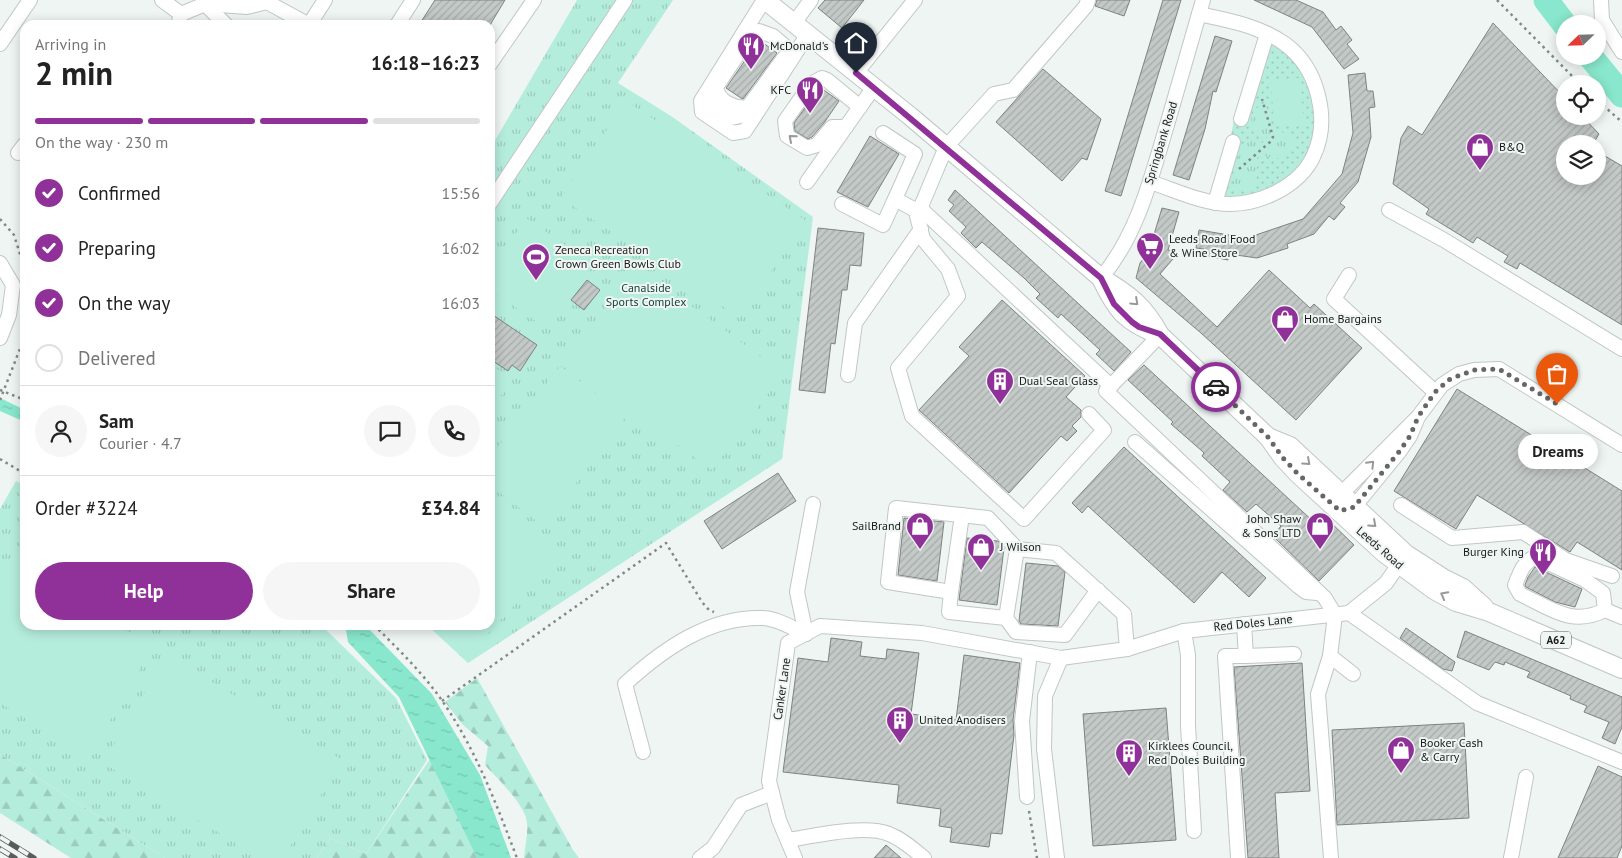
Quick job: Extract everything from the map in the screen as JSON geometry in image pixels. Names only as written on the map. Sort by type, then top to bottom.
[{"type":"main road","name":"Leeds Road","points":[[764,0],[874,87],[1101,278],[1114,304],[1120,310],[1139,327],[1160,334],[1268,437],[1283,458],[1345,504],[1402,559],[1444,595],[1489,612],[1622,669]]},
{"type":"street","points":[[0,44],[30,0]]},
{"type":"street","points":[[162,0],[179,20],[207,2],[247,7],[268,1],[300,20]]},
{"type":"street","points":[[312,20],[325,0]]},
{"type":"street","points":[[399,20],[413,0]]},
{"type":"street","points":[[495,57],[534,0]]},
{"type":"street","points":[[495,195],[624,0]]},
{"type":"street","points":[[764,0],[701,100],[702,112],[734,133],[745,131],[794,54],[811,0]]},
{"type":"street","points":[[856,73],[915,0]]},
{"type":"street","points":[[1088,0],[1086,6],[1014,90],[994,94],[946,147],[917,216],[923,239],[948,269],[958,296],[898,368],[912,416],[1024,519],[1104,430],[1089,414]]},
{"type":"street","points":[[1601,0],[1602,20],[1622,52]]},
{"type":"street","points":[[207,2],[222,20]]},
{"type":"street","points":[[1150,182],[1215,203],[1250,203],[1275,193],[1295,179],[1312,158],[1316,146],[1319,134],[1319,96],[1313,79],[1298,56],[1285,44],[1267,34],[1201,7]]},
{"type":"street","name":"Springbank Road","points":[[1101,278],[1116,260],[1129,238],[1150,182],[1201,7]]},
{"type":"street","points":[[752,19],[752,33],[716,87],[720,97],[734,107],[748,108],[784,58],[794,54]]},
{"type":"street","points":[[752,33],[759,31],[767,32],[794,54]]},
{"type":"street","points":[[1241,119],[1267,34]]},
{"type":"street","points":[[846,127],[832,127],[817,144],[812,148],[807,148],[787,136],[785,121],[811,84],[822,78],[860,107]]},
{"type":"street","points":[[807,182],[874,87]]},
{"type":"street","points":[[842,204],[883,225],[915,154],[883,133]]},
{"type":"street","points":[[1215,203],[1233,142]]},
{"type":"street","points":[[896,199],[920,210],[1111,386]]},
{"type":"street","points":[[1389,210],[1444,240],[1622,349]]},
{"type":"street","points":[[848,375],[854,323],[921,229]]},
{"type":"street","points":[[0,263],[13,285],[9,315],[0,338]]},
{"type":"street","points":[[1349,275],[1334,299],[1435,392]]},
{"type":"street","points":[[1160,334],[1106,392],[1320,594],[1335,615],[1330,656],[1318,694],[1330,858]]},
{"type":"street","points":[[1345,504],[1418,417],[1442,385],[1459,374],[1486,368],[1499,369],[1622,444]]},
{"type":"street","points":[[1135,442],[1298,586],[1306,592],[1320,594]]},
{"type":"street","points":[[806,634],[797,592],[813,504]]},
{"type":"street","points":[[1401,505],[1452,538],[1523,532],[1566,560],[1612,576]]},
{"type":"street","points":[[951,592],[888,582],[896,508],[988,518],[1017,549],[1056,553],[1124,614],[1127,649]]},
{"type":"street","points":[[962,516],[949,612],[1006,618]]},
{"type":"street","points":[[1017,549],[1006,618],[1016,632],[1064,635],[1098,590]]},
{"type":"street","points":[[1605,610],[1603,593],[1586,580],[1535,557],[1526,561],[1515,585],[1520,594],[1575,618],[1594,615],[1605,610],[1622,617]]},
{"type":"street","points":[[1402,559],[1386,583],[1349,613],[1477,703],[1622,762]]},
{"type":"street","name":"Red Doles Lane","points":[[1076,657],[1127,649],[1184,631],[1349,613]]},
{"type":"street","points":[[643,752],[625,684],[651,660],[693,634],[721,622],[765,617],[806,634]]},
{"type":"street","points":[[1244,624],[1246,656]]},
{"type":"street","name":"Canker Lane","points":[[795,858],[769,781],[788,643],[820,626],[922,633],[1061,658],[1076,657]]},
{"type":"street","points":[[1184,631],[1188,655],[1188,725],[1194,831]]},
{"type":"street","points":[[1027,797],[1022,721],[1030,652]]},
{"type":"street","points":[[1238,858],[1225,656],[1294,654]]},
{"type":"street","points":[[1330,656],[1353,674]]},
{"type":"street","points":[[1057,858],[1050,809],[1044,740],[1046,696],[1061,658]]},
{"type":"street","points":[[1510,858],[1526,776]]},
{"type":"street","points":[[700,858],[713,848],[741,805],[772,793]]},
{"type":"street","points":[[788,840],[856,830],[887,833],[908,844],[924,858]]},
{"type":"path","points":[[1497,0],[1571,75]]},
{"type":"path","points":[[1222,180],[1228,179],[1270,142],[1273,137],[1260,94],[1250,87]]},
{"type":"path","points":[[1606,108],[1622,122]]},
{"type":"path","points":[[0,219],[14,236],[20,255]]},
{"type":"path","points":[[0,400],[20,348]]},
{"type":"path","points":[[2,391],[20,398]]},
{"type":"path","points":[[0,459],[20,471]]},
{"type":"path","points":[[442,701],[666,543],[702,602],[709,610],[721,614]]},
{"type":"path","points":[[379,630],[429,684],[442,701],[481,768],[517,858]]},
{"type":"path","points":[[1027,797],[1037,858]]},
{"type":"green space","name":"Canalside Sports Complex","points":[[577,0],[673,0],[618,83],[671,116],[813,217],[782,459],[468,663],[432,630],[495,630],[495,140]]},
{"type":"green space","points":[[1269,39],[1282,46],[1309,79],[1317,116],[1310,158],[1274,190],[1218,201],[1234,120],[1242,122]]},
{"type":"green space","points":[[1300,78],[1304,124],[1274,126],[1271,80]]},
{"type":"green space","points":[[626,101],[805,220],[740,318],[561,198]]},
{"type":"green space","points":[[1261,105],[1273,128],[1295,138],[1294,145],[1284,157],[1274,158],[1261,154],[1255,160],[1257,176],[1252,186],[1249,189],[1231,190],[1241,149],[1251,140],[1257,140],[1262,143],[1267,139],[1267,136],[1254,133],[1252,124],[1252,114]]},
{"type":"green space","name":"Zeneca Recreation Crown Green Bowls Club","points":[[526,218],[593,264],[549,330],[495,293],[495,264]]},
{"type":"green space","points":[[637,266],[783,373],[712,470],[566,363]]},
{"type":"green space","points":[[560,366],[626,417],[543,526],[495,489],[495,450]]},
{"type":"green space","points":[[495,367],[512,379],[495,404]]},
{"type":"green space","points":[[16,481],[20,483],[20,630],[326,630],[396,698],[427,760],[366,854],[330,838],[317,858],[165,858],[0,754],[0,509]]},
{"type":"green space","points":[[495,501],[557,559],[495,626]]},
{"type":"green space","points":[[0,557],[20,568],[20,630],[126,630],[153,646],[89,757],[0,703]]},
{"type":"green space","points":[[441,630],[491,630],[468,655]]},
{"type":"green space","points":[[167,655],[342,760],[283,858],[261,858],[103,763]]},
{"type":"green space","points":[[477,678],[579,858],[524,858],[527,825],[522,809],[507,788],[485,765],[488,746],[463,725],[445,702]]},
{"type":"green space","points":[[0,754],[165,858],[71,858],[0,813]]},
{"type":"green space","points":[[430,759],[477,858],[317,858],[330,838],[366,854]]},
{"type":"water","points":[[0,398],[20,408],[20,420],[0,411]]},
{"type":"water","points":[[346,630],[370,630],[432,694],[480,775],[511,858],[477,858],[399,697],[348,642]]},
{"type":"building","points":[[435,0],[505,0],[493,20],[422,20]]},
{"type":"building","points":[[825,0],[864,0],[842,28],[818,8]]},
{"type":"building","points":[[1097,0],[1130,0],[1124,16],[1095,6]]},
{"type":"building","points":[[1163,0],[1181,0],[1121,196],[1105,191]]},
{"type":"building","points":[[1254,0],[1296,0],[1323,12],[1336,30],[1341,26],[1352,40],[1347,44],[1359,59],[1344,69],[1312,27]]},
{"type":"building","name":"B&Q","points":[[1493,23],[1556,89],[1556,125],[1590,125],[1599,134],[1556,135],[1556,185],[1606,185],[1606,157],[1622,166],[1622,325],[1520,263],[1517,269],[1504,262],[1508,256],[1477,237],[1473,243],[1426,214],[1429,209],[1393,184],[1401,138],[1408,126],[1422,135]]},
{"type":"building","points":[[1215,36],[1232,41],[1216,92],[1213,91],[1205,129],[1189,180],[1173,175]]},
{"type":"building","name":"McDonald's","points":[[759,40],[777,53],[743,99],[726,88]]},
{"type":"building","points":[[1043,69],[1101,119],[1087,160],[1082,158],[1062,181],[996,122]]},
{"type":"building","points":[[1365,73],[1367,91],[1373,91],[1375,107],[1369,108],[1371,137],[1358,182],[1340,203],[1345,207],[1334,220],[1329,216],[1314,234],[1287,244],[1288,248],[1257,258],[1229,254],[1228,260],[1203,255],[1204,249],[1196,248],[1199,230],[1247,238],[1303,219],[1342,174],[1353,133],[1348,75]]},
{"type":"building","name":"KFC","points":[[821,88],[839,101],[824,123],[808,139],[795,131],[794,123]]},
{"type":"building","points":[[870,136],[899,154],[868,207],[837,192]]},
{"type":"building","points":[[955,190],[1131,352],[1114,371],[1096,354],[1100,350],[1061,314],[1058,318],[1036,298],[1040,294],[1024,278],[982,242],[976,248],[961,233],[966,227],[949,211],[954,205],[948,200]]},
{"type":"building","name":"Home Bargains","points":[[1162,208],[1179,212],[1168,250],[1178,253],[1160,274],[1217,327],[1269,270],[1310,308],[1314,304],[1362,348],[1296,420],[1201,333],[1136,278],[1140,263],[1149,251]]},
{"type":"building","points":[[818,228],[864,233],[861,266],[850,265],[847,290],[842,290],[835,344],[831,343],[825,393],[799,390]]},
{"type":"building","points":[[587,280],[600,290],[584,310],[571,300]]},
{"type":"building","name":"Dual Seal Glass","points":[[1002,300],[1085,376],[1066,397],[1081,410],[1081,417],[1072,426],[1077,431],[1067,441],[1061,436],[1009,493],[919,410],[969,356],[959,347]]},
{"type":"building","points":[[495,316],[537,345],[520,371],[512,365],[508,371],[495,362]]},
{"type":"building","points":[[1144,365],[1316,524],[1324,516],[1354,545],[1319,581],[1273,536],[1281,526],[1256,504],[1247,512],[1223,490],[1230,482],[1202,456],[1204,453],[1171,424],[1173,422],[1128,380]]},
{"type":"building","points":[[1457,389],[1622,491],[1622,570],[1577,542],[1570,552],[1477,495],[1456,529],[1394,491]]},
{"type":"building","points":[[1124,447],[1266,578],[1249,597],[1222,572],[1194,603],[1088,506],[1082,513],[1072,503]]},
{"type":"building","points":[[778,473],[796,501],[722,549],[704,521]]},
{"type":"building","points":[[904,518],[944,522],[937,581],[898,575]]},
{"type":"building","name":"J Wilson","points":[[967,538],[998,541],[1004,548],[997,605],[959,600]]},
{"type":"building","points":[[1026,563],[1058,566],[1065,572],[1058,626],[1021,624],[1019,621]]},
{"type":"building","name":"Burger King","points":[[1535,567],[1582,589],[1575,607],[1555,602],[1526,587],[1528,577]]},
{"type":"building","points":[[1406,628],[1455,662],[1452,671],[1443,669],[1400,638]]},
{"type":"building","points":[[1465,631],[1622,697],[1622,727],[1615,744],[1602,738],[1609,722],[1584,712],[1587,706],[1570,699],[1571,696],[1527,677],[1530,672],[1505,662],[1504,665],[1495,662],[1489,670],[1457,657]]},
{"type":"building","name":"United Anodisers","points":[[831,638],[862,642],[860,656],[886,659],[887,649],[919,653],[911,714],[956,720],[964,655],[1020,663],[1013,720],[1014,735],[1002,834],[991,833],[989,847],[950,842],[952,828],[939,826],[941,809],[897,803],[899,785],[783,772],[798,658],[828,662]]},
{"type":"building","points":[[1302,663],[1310,791],[1275,793],[1279,858],[1248,858],[1234,667]]},
{"type":"building","name":"Kirklees Council, Red Doles Building","points":[[1166,708],[1176,840],[1093,846],[1083,714]]},
{"type":"building","name":"Booker Cash & Carry","points":[[1464,723],[1469,818],[1337,825],[1332,730]]},
{"type":"building","points":[[1598,766],[1622,777],[1622,846],[1617,858],[1558,858]]},
{"type":"building","points":[[886,845],[901,858],[874,858]]},
{"type":"waterway","points":[[1546,0],[1557,15]]},
{"type":"waterway","points":[[1597,65],[1622,95]]},
{"type":"railway","points":[[0,837],[34,858]]},
{"type":"railway","points":[[0,849],[15,858]]},
{"type":"way so far","points":[[1216,387],[1268,437],[1283,458],[1298,474],[1340,511],[1354,507],[1399,452],[1410,436],[1418,417],[1435,392],[1459,374],[1486,368],[1499,369],[1557,404]]},
{"type":"place","name":"McDonald's","points":[[751,70]]},
{"type":"place","name":"KFC","points":[[810,114]]},
{"type":"place","name":"B&Q","points":[[1480,171]]},
{"type":"place","name":"Leeds Road Food & Wine Store","points":[[1150,270]]},
{"type":"place","name":"Zeneca Recreation Crown Green Bowls Club","points":[[536,281]]},
{"type":"place","name":"Home Bargains","points":[[1285,343]]},
{"type":"place","name":"Dreams","points":[[1557,404]]},
{"type":"place","name":"Dual Seal Glass","points":[[1000,405]]},
{"type":"place","name":"SailBrand","points":[[920,550]]},
{"type":"place","name":"John Shaw & Sons LTD","points":[[1320,550]]},
{"type":"place","name":"J Wilson","points":[[981,571]]},
{"type":"place","name":"Burger King","points":[[1543,576]]},
{"type":"place","name":"United Anodisers","points":[[900,744]]},
{"type":"place","name":"Booker Cash & Carry","points":[[1401,774]]},
{"type":"place","name":"Kirklees Council, Red Doles Building","points":[[1129,777]]},
{"type":"route","points":[[856,73],[910,116],[1101,278],[1114,304],[1132,322],[1139,327],[1160,334],[1216,387]]}]
